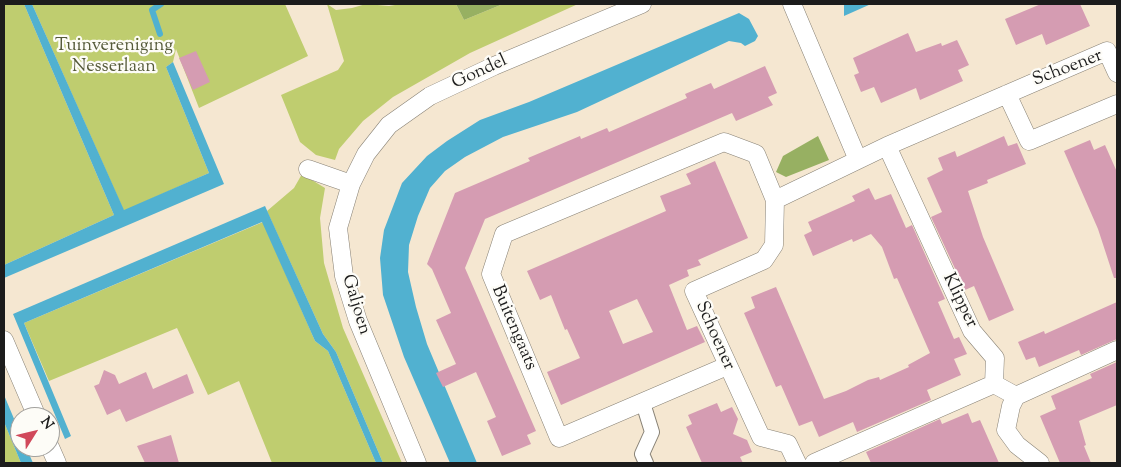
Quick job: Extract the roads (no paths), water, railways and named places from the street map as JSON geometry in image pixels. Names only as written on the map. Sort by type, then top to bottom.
[{"type":"street","name":"Gondel","points":[[351,184],[366,154],[389,125],[430,96],[494,66],[642,4]]},
{"type":"street","points":[[793,5],[858,160]]},
{"type":"street","name":"Schoener","points":[[797,463],[788,444],[760,437],[694,291],[764,260],[774,245],[775,200],[887,146],[1107,51],[1117,74]]},
{"type":"street","points":[[1007,94],[1029,141],[1117,104]]},
{"type":"street","name":"Buitengaats","points":[[728,366],[560,438],[490,274],[504,234],[724,142],[756,154],[775,200]]},
{"type":"street","name":"Klipper","points":[[887,146],[972,332],[995,358],[994,384]]},
{"type":"street","points":[[308,169],[351,184]]},
{"type":"street","name":"Galjoen","points":[[351,184],[338,228],[344,276],[358,321],[418,463]]},
{"type":"street","points":[[4,340],[33,407]]},
{"type":"street","points":[[1040,463],[1017,445],[1006,430],[1011,406],[1016,396],[1117,350]]},
{"type":"street","points":[[814,463],[994,384],[1016,396]]},
{"type":"street","points":[[643,402],[652,432],[642,454],[646,463]]},
{"type":"water","points":[[24,4],[32,4],[124,210],[209,173],[166,67],[173,62],[224,184],[4,278],[4,265],[114,215]]},
{"type":"water","points":[[844,4],[871,4],[844,16]]},
{"type":"water","points":[[739,13],[749,19],[758,36],[755,41],[745,46],[741,43],[729,41],[577,112],[503,137],[465,157],[445,171],[430,188],[418,216],[409,245],[408,272],[427,344],[477,463],[450,463],[404,357],[383,295],[380,258],[384,230],[402,183],[427,156],[480,120],[529,102]]},
{"type":"water","points":[[265,206],[323,334],[336,352],[383,463],[376,463],[328,351],[315,341],[262,222],[24,323],[59,407],[52,407],[13,314]]},
{"type":"water","points":[[4,395],[10,409],[10,436],[4,422]]},
{"type":"water","points":[[60,410],[71,436],[65,439],[60,427]]},
{"type":"water","points":[[19,457],[30,457],[33,463],[21,463]]},
{"type":"waterway","points":[[160,34],[152,10],[161,4]]},
{"type":"park label","name":"Tuinvereniging Nesserlaan","points":[[114,57]]}]
